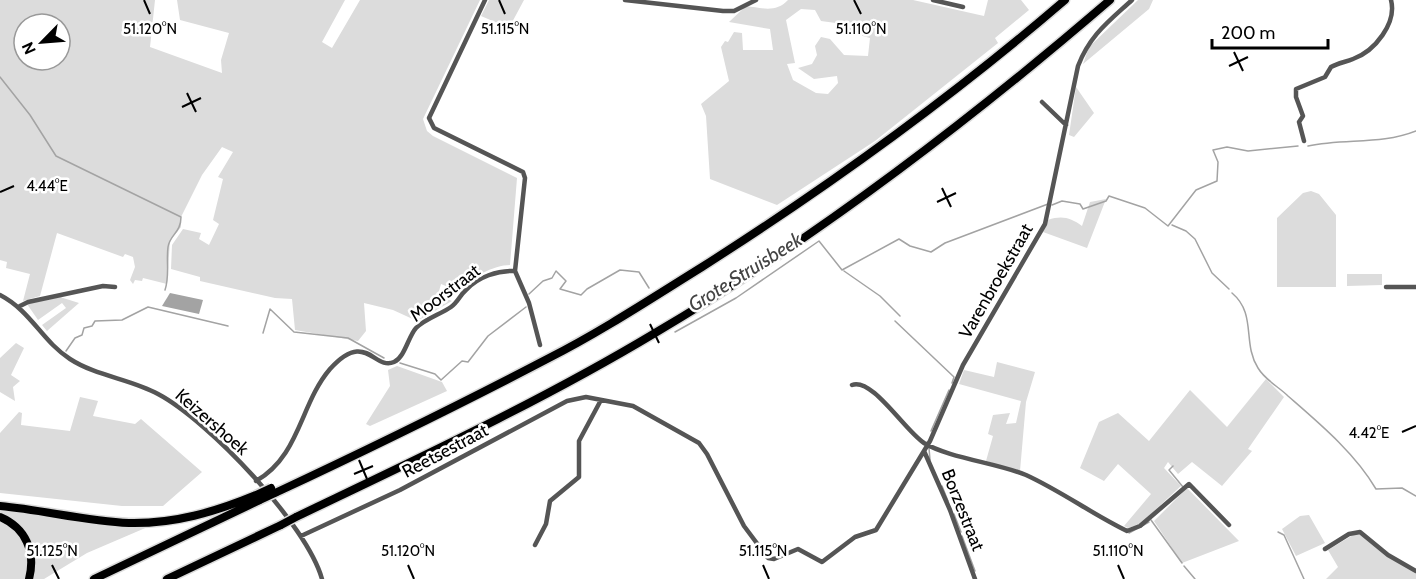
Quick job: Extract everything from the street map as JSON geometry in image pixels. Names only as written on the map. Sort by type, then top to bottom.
[{"type":"highway","points":[[94,579],[258,497],[286,487],[549,358],[640,306],[740,243],[898,135],[1010,47],[1065,0]]},
{"type":"highway","points":[[167,579],[296,518],[569,382],[732,286],[900,170],[996,96],[1110,0]]},
{"type":"highway","points":[[0,506],[117,522],[148,522],[193,516],[258,497]]},
{"type":"highway","points":[[0,517],[9,521],[25,538],[32,559],[29,579]]},
{"type":"street","points":[[485,0],[429,118],[434,128],[523,172],[525,178],[515,271],[529,303],[540,345]]},
{"type":"street","points":[[626,0],[723,11],[734,10],[756,0]]},
{"type":"street","points":[[933,0],[963,7]]},
{"type":"street","name":"Varenbroekstraat","points":[[924,451],[963,365],[1046,224],[1078,66],[1084,50],[1098,30],[1132,0]]},
{"type":"street","points":[[1304,141],[1299,122],[1303,116],[1296,97],[1296,89],[1325,77],[1331,67],[1354,59],[1369,49],[1390,23],[1391,0]]},
{"type":"street","points":[[1042,102],[1061,123],[1066,125]]},
{"type":"street","name":"Moorstraat","points":[[256,482],[267,476],[297,438],[315,389],[329,370],[347,353],[362,351],[388,363],[394,362],[400,357],[417,327],[457,303],[470,286],[501,270],[515,271]]},
{"type":"street","points":[[20,306],[28,302],[103,286],[115,287]]},
{"type":"street","points":[[1386,287],[1416,287]]},
{"type":"street","name":"Keizershoek","points":[[0,295],[20,306],[55,348],[71,360],[147,388],[173,403],[229,451],[301,536],[316,560],[322,579]]},
{"type":"street","points":[[852,385],[861,383],[868,387],[897,418],[928,444],[1025,475],[1067,495],[1127,531],[1140,526],[1189,484],[1229,525]]},
{"type":"street","name":"Reetsestraat","points":[[301,536],[400,490],[572,399],[601,400],[642,410],[699,443],[744,526],[765,556],[774,559],[798,549],[822,562],[855,537],[874,531],[880,526],[924,451]]},
{"type":"street","points":[[535,545],[546,524],[550,501],[577,480],[579,441],[601,400]]},
{"type":"street","name":"Borzestraat","points":[[924,451],[950,510],[975,579]]},
{"type":"street","points":[[1325,549],[1349,534],[1360,532],[1388,555],[1416,571]]},
{"type":"shaded area","points":[[0,0],[155,0],[150,47],[222,73],[221,60],[229,33],[180,20],[177,0],[345,0],[322,42],[332,48],[360,0],[480,0],[423,119],[427,131],[433,136],[517,178],[510,265],[482,273],[458,291],[441,284],[438,295],[452,301],[417,321],[393,310],[364,303],[366,331],[358,341],[295,330],[292,299],[275,298],[200,281],[200,277],[171,269],[172,245],[183,229],[201,233],[199,239],[209,245],[219,224],[213,220],[223,179],[218,177],[233,152],[222,147],[202,175],[181,217],[181,227],[170,241],[167,284],[143,278],[142,281],[135,280],[133,284],[130,280],[135,267],[133,257],[125,254],[123,257],[57,233],[40,296],[23,301],[30,274],[6,268],[7,262],[0,260]]},
{"type":"shaded area","points":[[489,0],[524,0],[509,28],[481,16]]},
{"type":"shaded area","points":[[788,0],[913,0],[984,16],[988,0],[1021,0],[1029,10],[995,38],[998,43],[875,141],[777,205],[710,179],[706,116],[701,104],[729,81],[721,47],[725,41],[728,42],[734,32],[742,33],[743,50],[773,50],[770,29],[729,22],[746,6],[768,9]],"holes":[[[801,9],[815,10],[821,21],[843,24],[852,33],[870,38],[868,56],[844,55],[830,39],[821,37],[815,46],[817,55],[812,64],[798,68],[814,79],[837,76],[838,83],[828,94],[816,93],[793,80],[787,64],[795,63],[786,20]]]},
{"type":"shaded area","points":[[1138,0],[1153,0],[1149,9],[1083,64],[1089,47]]},
{"type":"shaded area","points":[[1076,87],[1094,113],[1074,137],[1069,135]]},
{"type":"shaded area","points":[[1311,191],[1319,194],[1336,215],[1336,287],[1277,287],[1277,218],[1303,193]]},
{"type":"shaded area","points":[[1106,199],[1087,248],[1043,232],[1048,220],[1058,218],[1070,219],[1082,226],[1090,202]]},
{"type":"shaded area","points":[[1347,274],[1382,274],[1382,285],[1347,286]]},
{"type":"shaded area","points":[[170,293],[203,300],[199,314],[162,306]]},
{"type":"shaded area","points":[[60,297],[79,303],[47,331],[42,325],[66,308],[62,303],[38,320],[27,304]]},
{"type":"shaded area","points":[[16,343],[24,348],[11,375],[20,381],[13,387],[15,401],[0,392],[0,358]]},
{"type":"shaded area","points":[[997,362],[1035,372],[1026,402],[1020,471],[986,461],[993,436],[988,434],[993,415],[1010,413],[1006,424],[1016,423],[1021,401],[959,384],[964,370],[994,377]]},
{"type":"shaded area","points":[[397,366],[442,382],[447,391],[370,426],[366,424],[390,386],[388,370]]},
{"type":"shaded area","points":[[1266,379],[1284,397],[1248,449],[1252,451],[1222,486],[1192,462],[1178,474],[1168,462],[1164,468],[1181,486],[1139,525],[1128,528],[1124,526],[1151,494],[1118,464],[1104,481],[1080,468],[1099,422],[1118,413],[1149,441],[1190,390],[1227,427]]},
{"type":"shaded area","points":[[80,397],[98,401],[93,416],[135,424],[141,419],[202,472],[163,506],[122,506],[0,493],[0,433],[19,412],[22,413],[21,425],[70,431]]},
{"type":"shaded area","points":[[1187,488],[1239,541],[1182,563],[1154,521]]},
{"type":"shaded area","points":[[0,511],[150,526],[87,553],[44,579],[32,579],[32,556],[29,541],[25,534],[0,515]]},
{"type":"shaded area","points":[[1309,515],[1325,543],[1296,556],[1282,529],[1300,516]]},
{"type":"shaded area","points":[[0,521],[15,532],[24,545],[27,561],[25,579],[0,579]]},
{"type":"shaded area","points":[[1358,532],[1388,556],[1416,570],[1416,579],[1326,579],[1338,567],[1328,550]]},
{"type":"waterway","points":[[0,77],[30,115],[56,156],[181,217],[179,227],[168,247],[165,290]]},
{"type":"waterway","name":"Grote Struisbeek","points":[[1308,146],[1376,140],[1416,131]]},
{"type":"waterway","name":"Grote Struisbeek","points":[[1052,205],[1062,201],[1080,204],[1083,209],[1106,201],[1109,196],[1145,208],[1168,226],[1196,190],[1217,181],[1218,162],[1213,150],[1227,147],[1248,151],[1298,146]]},
{"type":"waterway","name":"Grote Struisbeek","points":[[675,332],[736,298],[819,241],[842,270],[899,239],[910,246],[931,252],[945,243],[1048,204]]},
{"type":"waterway","points":[[1172,225],[1186,231],[1195,239],[1212,273],[1229,289]]},
{"type":"waterway","name":"Grote Struisbeek","points":[[529,294],[543,281],[552,278],[556,271],[566,281],[560,289],[581,295],[587,289],[620,270],[639,272],[649,288]]},
{"type":"waterway","points":[[844,271],[880,296],[900,316]]},
{"type":"waterway","points":[[1232,293],[1240,301],[1244,310],[1253,358],[1264,376],[1336,439],[1358,463],[1376,489],[1402,488],[1416,496]]},
{"type":"waterway","name":"Grote Struisbeek","points":[[66,351],[75,338],[82,335],[84,328],[92,326],[95,321],[122,320],[148,307],[228,326]]},
{"type":"waterway","name":"Grote Struisbeek","points":[[400,363],[435,374],[441,380],[462,361],[468,362],[488,336],[526,307]]},
{"type":"waterway","name":"Grote Struisbeek","points":[[263,333],[270,309],[294,332],[348,338],[384,358]]},
{"type":"waterway","points":[[895,321],[954,377],[952,383]]},
{"type":"waterway","points":[[931,431],[949,390]]},
{"type":"waterway","points":[[929,448],[930,460]]},
{"type":"waterway","points":[[1173,466],[1169,470],[1183,487]]},
{"type":"waterway","points":[[942,486],[948,501]]},
{"type":"waterway","points":[[954,514],[961,532]]},
{"type":"waterway","points":[[1151,520],[1182,563]]},
{"type":"waterway","points":[[1129,533],[1149,522]]},
{"type":"waterway","points":[[1278,532],[1284,535],[1304,579]]},
{"type":"waterway","points":[[962,536],[975,571]]},
{"type":"waterway","points":[[1184,566],[1195,579]]}]
